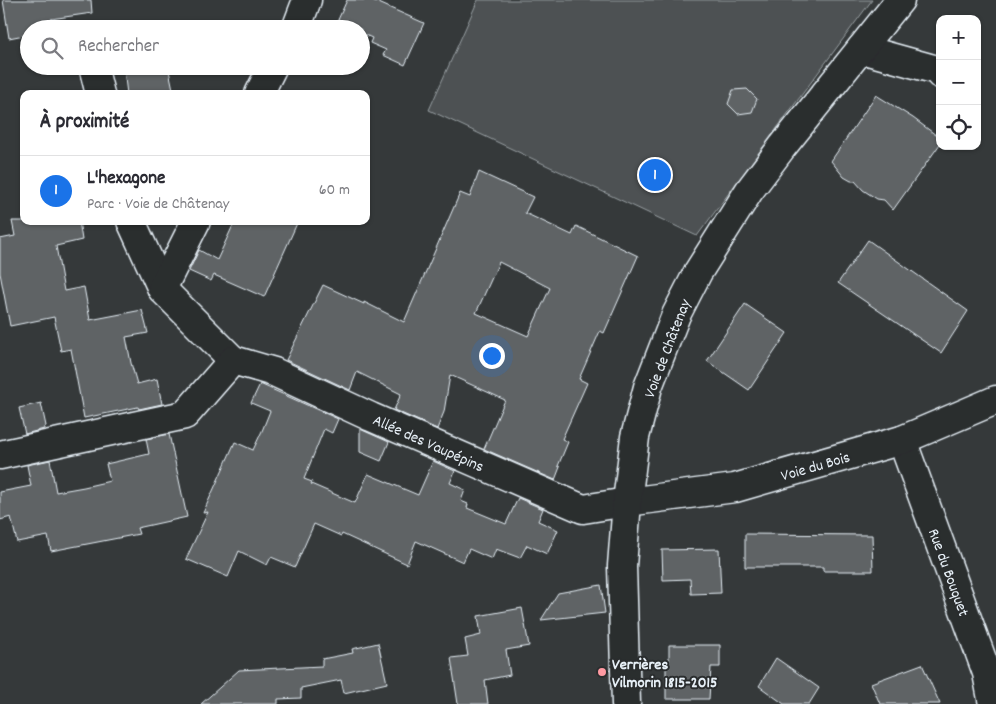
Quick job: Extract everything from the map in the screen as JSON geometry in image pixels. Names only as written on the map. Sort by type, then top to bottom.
[{"type":"street","points":[[299,20],[307,0]]},
{"type":"street","name":"Voie de Châtenay","points":[[626,704],[622,566],[635,437],[648,387],[676,315],[698,272],[749,191],[900,0]]},
{"type":"street","points":[[861,49],[936,70]]},
{"type":"street","points":[[261,90],[268,75]]},
{"type":"street","name":"Allée des Vaupépins","points":[[133,225],[162,289],[233,360],[274,372],[583,509],[627,502]]},
{"type":"street","points":[[162,289],[194,225]]},
{"type":"street","points":[[0,455],[185,415],[233,360]]},
{"type":"street","name":"Voie du Bois","points":[[627,502],[735,488],[902,440],[996,400]]},
{"type":"street","name":"Rue du Bouquet","points":[[902,440],[987,673],[993,704]]},
{"type":"shaded area","points":[[478,0],[872,0],[697,236],[429,110]]},
{"type":"building","points":[[3,0],[91,0],[92,13],[51,20],[20,20],[20,36],[9,38]]},
{"type":"building","points":[[347,0],[372,0],[424,23],[405,65],[383,55],[386,50],[370,43],[372,38],[370,37],[370,20],[338,20]]},
{"type":"building","points":[[125,75],[170,75],[173,90],[126,90]]},
{"type":"building","points":[[747,89],[757,99],[752,112],[738,114],[728,104],[733,90]]},
{"type":"building","points":[[876,95],[936,135],[936,150],[893,210],[884,200],[877,199],[863,190],[855,181],[844,177],[831,161]]},
{"type":"building","points":[[479,172],[533,197],[525,213],[572,235],[576,226],[638,256],[604,333],[600,331],[579,379],[587,383],[562,439],[568,442],[558,466],[560,467],[555,480],[484,449],[505,400],[450,375],[444,412],[437,429],[394,410],[401,394],[357,372],[350,390],[286,360],[323,285],[364,304],[364,302],[404,322],[460,193],[470,197]],"holes":[[[499,262],[550,288],[528,336],[476,313]]]},
{"type":"building","points":[[12,221],[20,221],[20,225],[80,225],[82,240],[56,246],[64,291],[84,287],[90,320],[142,310],[148,333],[126,337],[131,363],[137,384],[157,379],[162,404],[84,418],[71,349],[61,351],[54,317],[10,326],[0,273],[0,239],[15,236]]},
{"type":"building","points":[[233,225],[296,225],[264,297],[214,275],[211,281],[189,271],[199,250],[217,260]]},
{"type":"building","points":[[868,240],[968,311],[941,353],[838,283]]},
{"type":"building","points":[[745,304],[787,333],[749,390],[707,361]]},
{"type":"building","points":[[260,384],[338,419],[332,433],[324,429],[304,479],[312,482],[311,484],[355,503],[368,474],[418,495],[433,461],[455,471],[450,483],[465,490],[461,501],[468,504],[467,508],[506,524],[518,498],[543,509],[538,521],[558,530],[547,554],[527,545],[520,558],[496,549],[492,559],[469,549],[463,562],[416,541],[407,564],[342,534],[341,536],[314,524],[295,567],[271,557],[267,565],[239,551],[228,577],[186,559],[208,512],[203,513],[235,442],[253,450],[262,431],[270,411],[251,403]]},
{"type":"building","points":[[41,403],[46,426],[44,429],[25,434],[19,408]]},
{"type":"building","points":[[360,429],[389,442],[381,461],[360,452]]},
{"type":"building","points":[[169,434],[187,517],[137,528],[139,534],[51,551],[48,536],[17,542],[11,517],[0,520],[0,492],[31,486],[27,465],[50,460],[56,492],[84,487],[110,481],[106,464],[149,454],[146,439]]},
{"type":"building","points":[[745,534],[872,535],[873,571],[823,571],[823,567],[745,567]]},
{"type":"building","points":[[719,549],[721,593],[691,594],[690,579],[663,580],[662,550]]},
{"type":"building","points":[[601,585],[605,613],[541,620],[558,593]]},
{"type":"building","points":[[522,608],[529,646],[506,650],[510,675],[485,680],[488,704],[458,704],[451,658],[468,656],[465,639],[481,635],[478,616]]},
{"type":"building","points":[[378,643],[387,683],[344,693],[341,680],[301,688],[301,698],[278,699],[278,704],[201,704],[239,670],[322,666],[322,659],[353,653],[352,649]]},
{"type":"building","points":[[669,645],[720,645],[720,667],[711,667],[709,699],[666,699],[666,667],[669,667]]},
{"type":"building","points":[[776,658],[819,688],[809,704],[784,704],[759,686]]},
{"type":"building","points":[[922,664],[940,704],[880,704],[871,683]]},
{"type":"place","name":"L'hexagone","points":[[655,175]]},
{"type":"place","name":"Verrières Vilmorin 1815-2015","points":[[602,672]]}]
